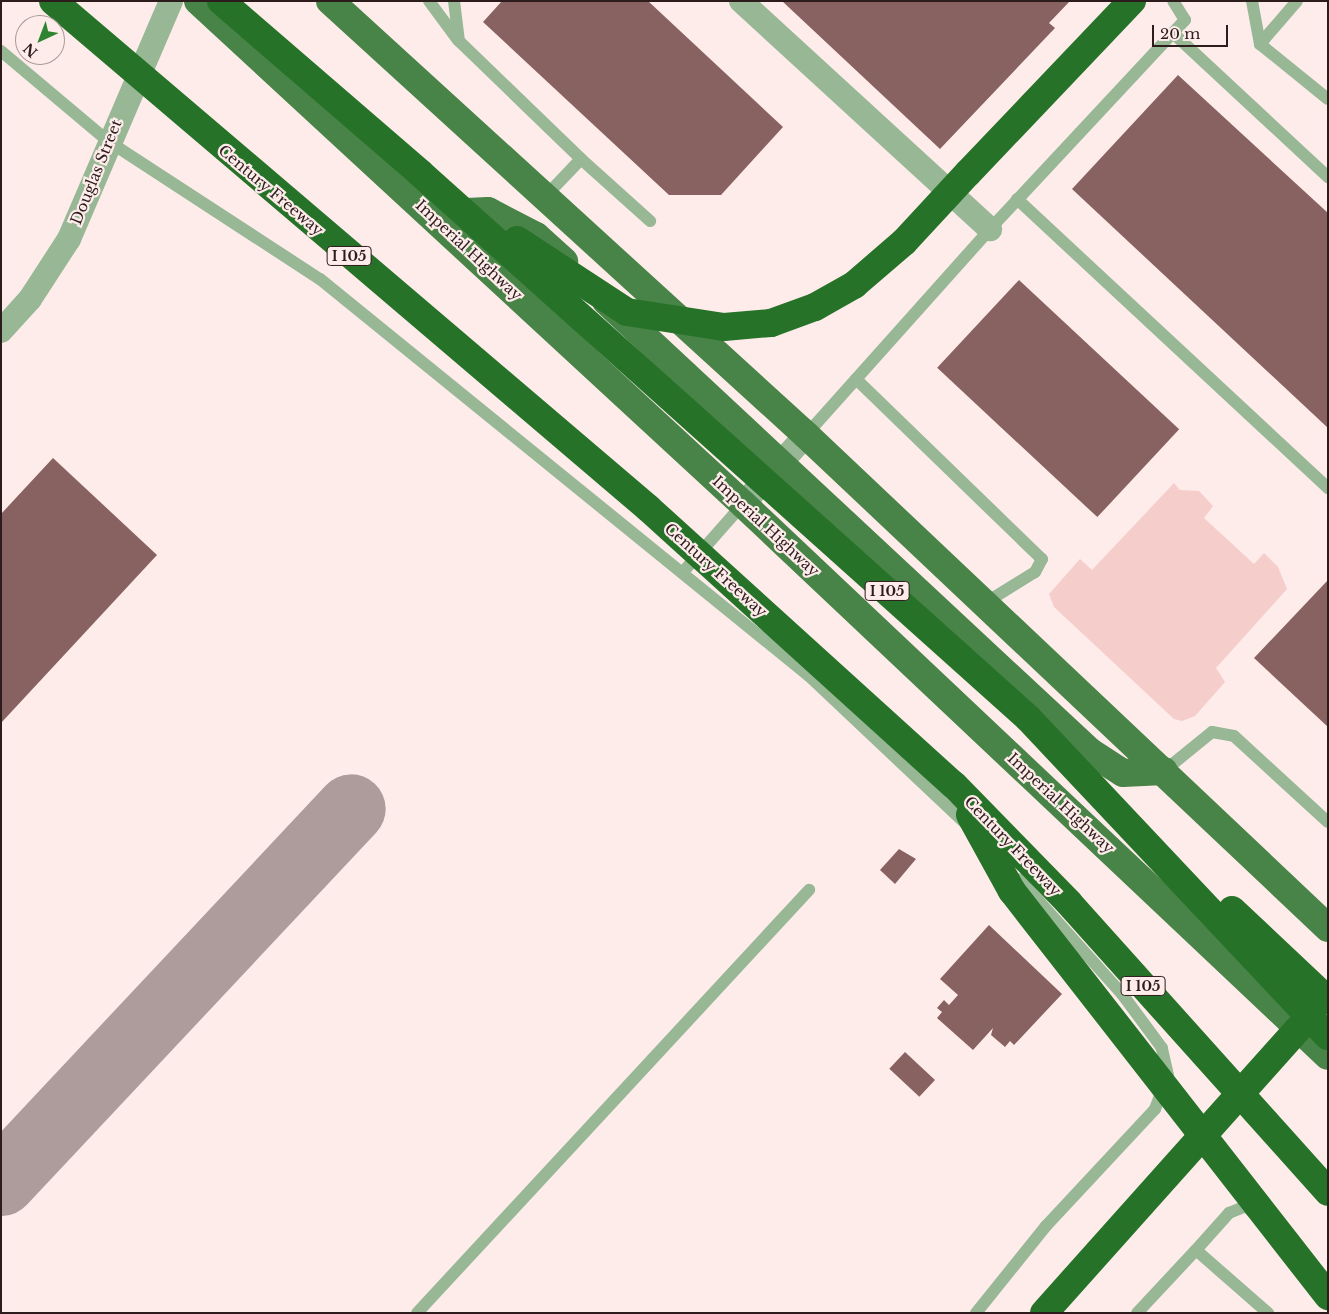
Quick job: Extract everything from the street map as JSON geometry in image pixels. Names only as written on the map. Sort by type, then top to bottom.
[{"type":"highway","name":"Century Freeway","points":[[53,1],[648,508],[954,785],[1068,903],[1328,1192]]},
{"type":"highway","name":"I 105","points":[[221,1],[420,174],[1028,718],[1328,1036]]},
{"type":"highway","points":[[420,174],[627,312],[724,327],[771,323],[816,307],[854,284],[904,242],[1132,1]]},
{"type":"highway","points":[[1028,718],[1328,1000]]},
{"type":"highway","points":[[954,785],[1012,891],[1328,1296]]},
{"type":"highway","points":[[1044,1313],[1298,1029]]},
{"type":"main road","name":"Imperial Highway","points":[[198,1],[743,504],[1328,1056]]},
{"type":"main road","points":[[330,1],[806,435],[1164,771],[1328,928]]},
{"type":"main road","points":[[432,216],[488,211],[536,236],[1090,751],[1123,773],[1164,771]]},
{"type":"street","name":"Douglas Street","points":[[1,331],[30,299],[69,239],[108,141],[172,1]]},
{"type":"street","points":[[741,1],[990,229]]},
{"type":"street","points":[[743,504],[806,435]]},
{"type":"lane","points":[[430,1],[459,41],[581,159],[650,221]]},
{"type":"lane","points":[[454,1],[459,41]]},
{"type":"lane","points":[[806,435],[1017,199],[1185,20],[1173,1]]},
{"type":"lane","points":[[1252,1],[1260,44],[1328,98]]},
{"type":"lane","points":[[1260,44],[1297,1]]},
{"type":"lane","points":[[1173,33],[1328,177]]},
{"type":"lane","points":[[1,51],[108,141],[320,279],[809,676],[957,814],[1122,994],[1162,1048],[1168,1075],[1155,1109],[1046,1226],[976,1313]]},
{"type":"lane","points":[[545,197],[581,159]]},
{"type":"lane","points":[[1017,199],[1328,488]]},
{"type":"lane","points":[[856,379],[1042,559],[1035,572],[985,603]]},
{"type":"lane","points":[[683,572],[743,504]]},
{"type":"lane","points":[[1164,771],[1212,732],[1234,736],[1328,822]]},
{"type":"lane","points":[[418,1313],[809,890]]},
{"type":"lane","points":[[1137,1313],[1229,1213],[1246,1206],[1328,1286]]},
{"type":"lane","points":[[1196,1250],[1268,1313]]},
{"type":"shaded area","points":[[1174,483],[1180,490],[1199,491],[1213,506],[1204,518],[1254,564],[1264,553],[1278,567],[1287,589],[1216,668],[1225,682],[1195,716],[1182,721],[1174,719],[1054,607],[1049,594],[1080,559],[1092,570]]},
{"type":"building","points":[[502,1],[648,1],[783,127],[721,195],[669,195],[483,22]]},
{"type":"building","points":[[782,1],[1070,1],[1049,23],[1055,28],[940,149]]},
{"type":"building","points":[[1178,75],[1328,213],[1328,428],[1072,189]]},
{"type":"building","points":[[1019,280],[1179,429],[1097,517],[937,368]]},
{"type":"building","points":[[53,458],[157,555],[1,723],[1,514]]},
{"type":"building","points":[[1328,580],[1328,727],[1254,658]]},
{"type":"building","points":[[899,849],[916,859],[895,884],[880,870]]},
{"type":"building","points":[[989,925],[1062,994],[1014,1045],[1010,1041],[1005,1047],[991,1035],[993,1028],[973,1050],[937,1018],[942,1012],[937,1008],[944,1000],[949,1005],[958,995],[940,979]]},
{"type":"building","points":[[905,1052],[935,1080],[919,1097],[889,1069]]},
{"type":"taxiway","points":[[1,1181],[351,808]]}]
